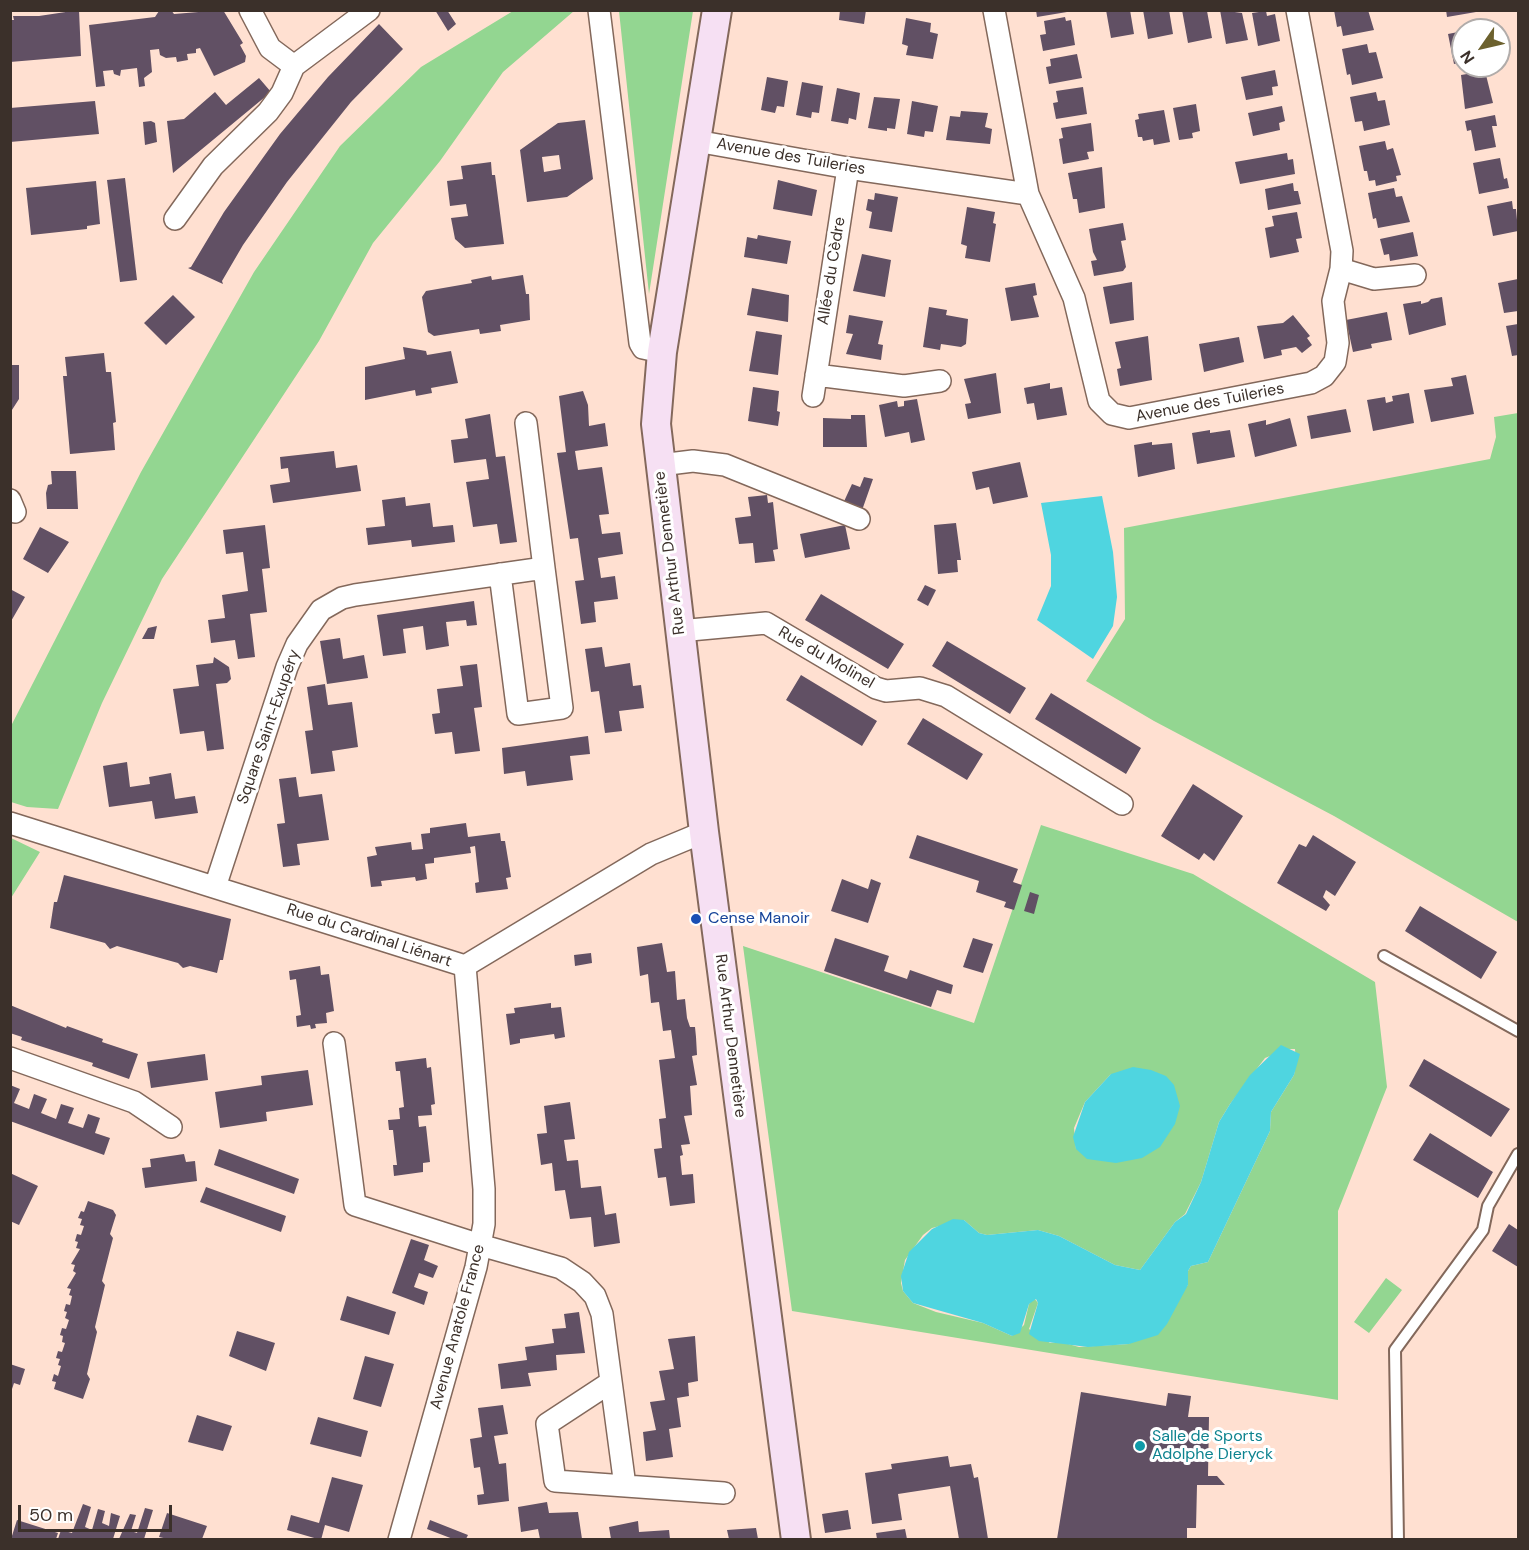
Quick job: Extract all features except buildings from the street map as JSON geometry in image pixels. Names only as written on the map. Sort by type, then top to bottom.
[{"type":"street","points":[[250,10],[270,48],[294,66]]},
{"type":"street","points":[[175,219],[213,166],[268,112],[282,93],[294,66],[369,10]]},
{"type":"street","points":[[599,10],[640,344],[643,348],[662,352]]},
{"type":"street","name":"Rue Arthur Dennetière","points":[[717,10],[662,352],[656,409],[660,465],[704,832],[796,1539]]},
{"type":"street","name":"Avenue des Tuileries","points":[[994,10],[1028,194],[1074,298],[1096,393],[1107,410],[1124,418],[1318,381],[1330,369],[1338,353],[1333,301],[1341,269],[1342,250],[1297,10]]},
{"type":"street","name":"Avenue des Tuileries","points":[[696,141],[848,168],[1028,194]]},
{"type":"street","name":"Allée du Cèdre","points":[[813,396],[848,168]]},
{"type":"street","points":[[1341,269],[1374,279],[1415,275]]},
{"type":"street","points":[[816,375],[904,386],[939,381]]},
{"type":"street","points":[[500,574],[518,714],[562,708],[526,423]]},
{"type":"street","points":[[660,465],[693,461],[725,465],[859,519]]},
{"type":"street","name":"Square Saint-Exupéry","points":[[215,887],[288,667],[297,644],[321,610],[342,598],[544,568]]},
{"type":"street","name":"Rue du Molinel","points":[[680,631],[766,623],[876,688],[886,691],[920,688],[946,696],[1122,804]]},
{"type":"street","name":"Rue du Cardinal Liénart","points":[[10,823],[465,966],[627,867],[667,846],[704,832]]},
{"type":"street","name":"Avenue Anatole France","points":[[399,1539],[480,1245],[484,1189],[465,966]]},
{"type":"street","points":[[334,1043],[355,1205],[561,1268],[587,1286],[600,1308],[625,1486]]},
{"type":"street","points":[[10,1058],[134,1102],[171,1126]]},
{"type":"street","points":[[611,1382],[547,1424],[555,1481],[724,1493]]},
{"type":"lane","points":[[1384,956],[1518,1031]]},
{"type":"lane","points":[[1398,1539],[1395,1350],[1484,1230],[1488,1206],[1518,1155]]},
{"type":"green space","points":[[513,11],[574,11],[503,72],[440,161],[373,243],[319,341],[162,579],[102,703],[58,809],[27,807],[11,802],[11,726],[141,472],[254,272],[340,146],[421,67]]},
{"type":"green space","points":[[619,11],[693,11],[649,294]]},
{"type":"green space","points":[[1518,413],[1518,922],[1334,816],[1154,721],[1086,681],[1125,619],[1124,528],[1490,459],[1496,437],[1494,417]]},
{"type":"green space","points":[[1041,825],[1193,874],[1375,982],[1387,1087],[1338,1211],[1338,1400],[792,1311],[743,946],[974,1023]],"holes":[[[1288,1049],[1295,1049],[1294,1075],[1271,1112],[1270,1131],[1208,1262],[1191,1266],[1188,1271],[1188,1285],[1129,1344],[1079,1347],[1061,1342],[1050,1343],[1029,1329],[1038,1303],[1034,1298],[1029,1304],[1024,1325],[1012,1336],[983,1323],[936,1312],[913,1303],[903,1291],[901,1283],[905,1260],[923,1235],[932,1228],[964,1220],[979,1233],[987,1235],[1038,1230],[1059,1236],[1115,1265],[1140,1270],[1175,1222],[1185,1214],[1201,1182],[1219,1122],[1230,1104],[1265,1058]],[[1111,1074],[1076,1149],[1074,1128],[1085,1102]]]},
{"type":"green space","points":[[10,838],[40,852],[11,898]]},
{"type":"green space","points":[[1386,1278],[1402,1290],[1369,1333],[1354,1322]]},
{"type":"water","points":[[1102,496],[1113,552],[1117,597],[1113,626],[1093,659],[1037,620],[1051,586],[1051,555],[1041,503]]},
{"type":"water","points":[[1281,1045],[1300,1054],[1294,1075],[1271,1112],[1270,1131],[1208,1262],[1191,1266],[1188,1271],[1188,1285],[1167,1324],[1158,1335],[1129,1344],[1088,1347],[1039,1341],[1029,1334],[1038,1303],[1036,1299],[1029,1304],[1020,1333],[1012,1336],[983,1323],[913,1303],[903,1291],[901,1276],[909,1252],[932,1229],[953,1219],[964,1220],[979,1233],[987,1235],[1038,1230],[1059,1236],[1115,1265],[1140,1270],[1175,1222],[1186,1214],[1201,1182],[1219,1122],[1230,1104],[1250,1075]]},
{"type":"water","points":[[1133,1067],[1151,1070],[1166,1076],[1174,1085],[1180,1106],[1175,1124],[1160,1147],[1142,1158],[1116,1163],[1087,1159],[1076,1149],[1073,1137],[1085,1102],[1111,1074]]},
{"type":"place","name":"Cense Manoir","points":[[696,919]]},
{"type":"place","name":"Salle de Sports Adolphe Dieryck","points":[[1140,1446]]}]
